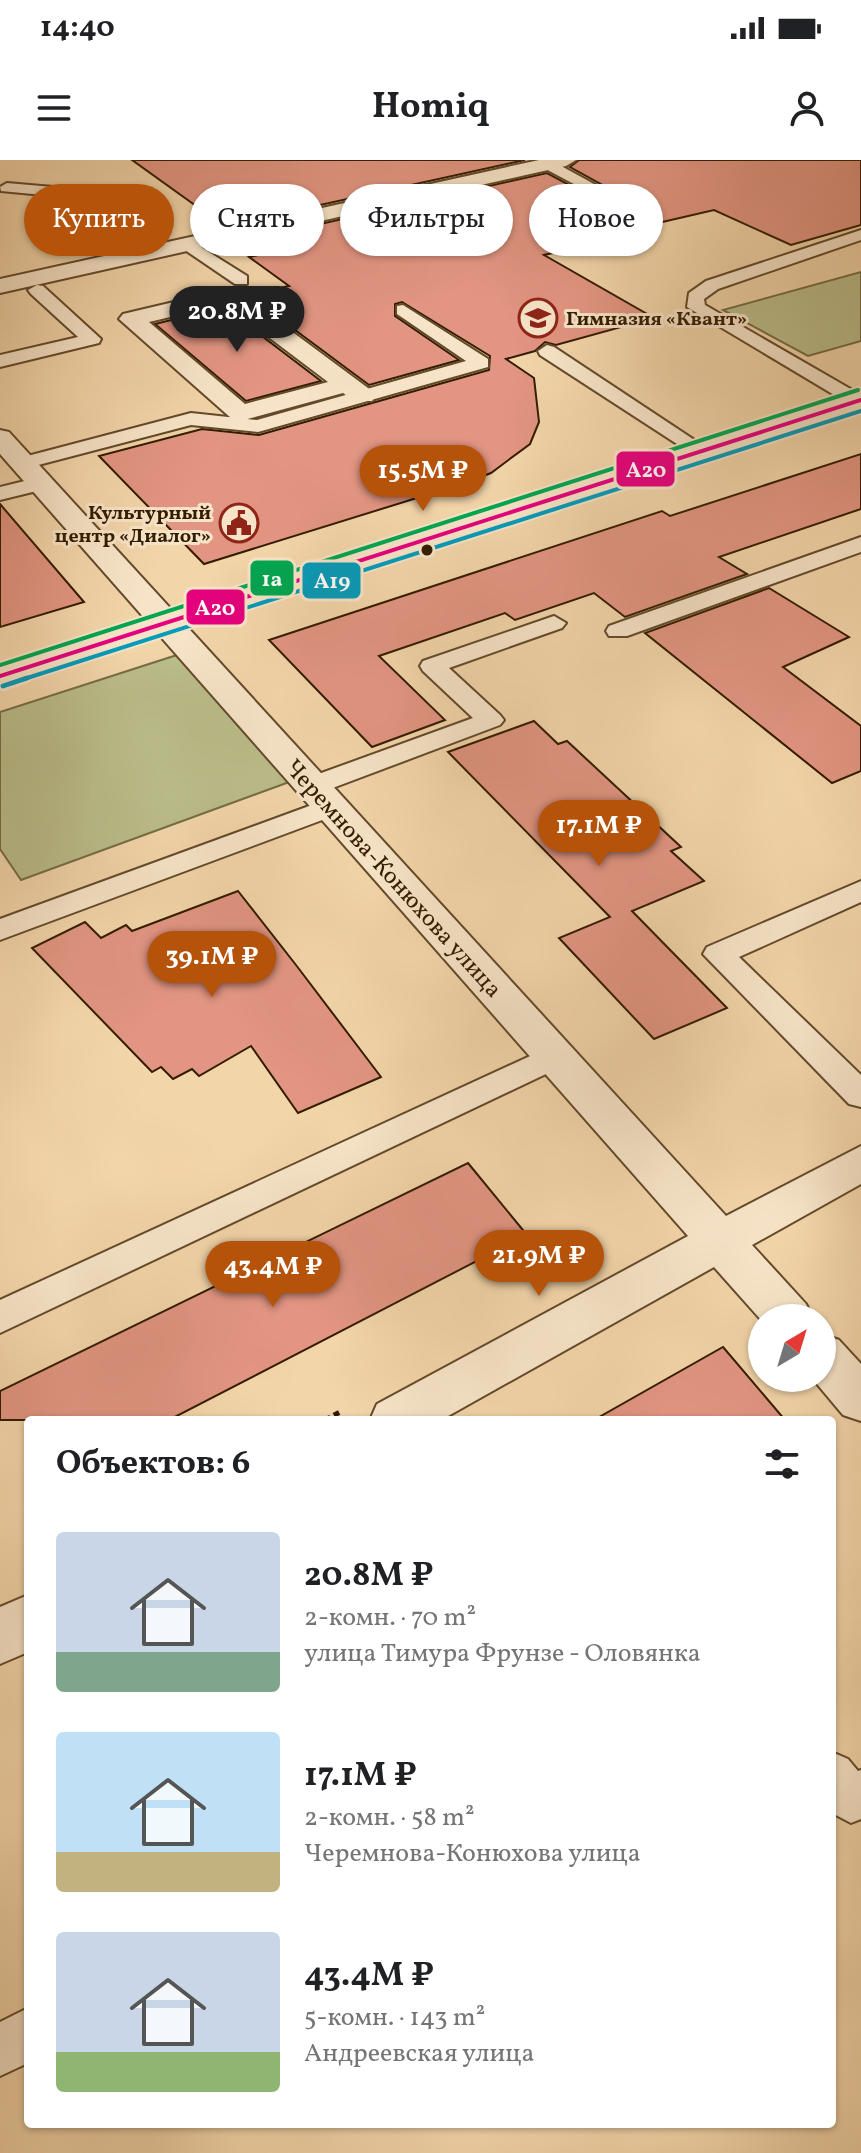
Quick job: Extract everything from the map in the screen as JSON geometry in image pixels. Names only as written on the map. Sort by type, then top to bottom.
[{"type":"street","points":[[174,247],[556,162]]},
{"type":"street","points":[[0,286],[135,256]]},
{"type":"street","points":[[229,296],[354,391],[240,413],[131,319],[229,296]]},
{"type":"street","points":[[0,676],[860,400]]},
{"type":"street","name":"Черемнова-Конюхова улица","points":[[0,438],[776,1304]]},
{"type":"street","points":[[402,1416],[861,1163]]},
{"type":"street","points":[[836,1371],[861,1399]]},
{"type":"street","points":[[0,1637],[24,1624]]},
{"type":"lane","points":[[556,162],[589,184]]},
{"type":"lane","points":[[7,188],[24,189]]},
{"type":"lane","points":[[860,400],[696,307],[695,297],[712,285],[861,235]]},
{"type":"lane","points":[[188,244],[241,280]]},
{"type":"lane","points":[[0,361],[92,339],[37,290]]},
{"type":"lane","points":[[0,494],[32,473],[191,419],[258,426],[354,391],[481,363],[403,310]]},
{"type":"lane","points":[[547,351],[701,451]]},
{"type":"lane","points":[[618,631],[861,544]]},
{"type":"lane","points":[[0,930],[322,797],[491,720],[432,666],[554,623]]},
{"type":"lane","points":[[861,891],[718,954],[861,1095]]},
{"type":"lane","points":[[0,1317],[554,1057]]},
{"type":"lane","points":[[836,1780],[851,1800],[861,1793]]},
{"type":"lane","points":[[0,2051],[24,2036]]},
{"type":"green space","points":[[861,272],[861,341],[808,356],[723,310]]},
{"type":"green space","points":[[177,655],[292,781],[21,880],[0,849],[0,712]]},
{"type":"building","points":[[132,160],[525,160],[416,184],[340,184],[340,201],[324,204],[324,184],[190,184],[190,202],[174,190],[174,184],[165,184]]},
{"type":"building","points":[[579,160],[861,160],[861,225],[791,245],[714,210],[663,222],[663,184],[601,184],[570,167]]},
{"type":"building","points":[[547,173],[567,184],[529,184],[529,256],[546,256],[654,318],[556,345],[545,342],[535,351],[506,359],[534,378],[539,422],[530,444],[491,473],[204,564],[99,456],[202,429],[259,435],[489,370],[490,356],[402,302],[395,304],[395,316],[459,360],[369,385],[248,295],[289,286],[249,257],[324,256],[324,223],[340,220],[340,256],[513,256],[513,184],[498,184]]},
{"type":"building","points":[[224,307],[321,381],[246,401],[155,324]]},
{"type":"building","points":[[861,454],[861,509],[719,557],[747,574],[625,617],[594,593],[515,620],[505,613],[379,656],[445,720],[372,747],[269,640],[662,511],[670,516]]},
{"type":"building","points":[[0,504],[84,602],[0,627]]},
{"type":"building","points":[[769,588],[849,637],[783,667],[861,726],[861,771],[832,783],[645,633]]},
{"type":"building","points":[[534,721],[558,744],[567,741],[681,847],[671,851],[704,881],[632,911],[727,1008],[654,1039],[559,938],[610,917],[448,752]]},
{"type":"building","points":[[238,891],[381,1077],[298,1113],[251,1046],[199,1076],[192,1069],[173,1079],[161,1067],[152,1072],[32,948],[85,922],[101,938],[126,925],[132,931]]},
{"type":"building","points":[[468,1163],[527,1235],[177,1416],[24,1416],[24,1420],[0,1420],[0,1391]]},
{"type":"building","points":[[723,1347],[748,1376],[748,1392],[761,1392],[782,1416],[601,1416]]},
{"type":"transit line","name":"1a","points":[[0,665],[858,390]]},
{"type":"transit line","name":"А20","points":[[0,676],[861,400]]},
{"type":"transit line","name":"A19","points":[[3,686],[861,411]]},
{"type":"place","name":"Гимназия «Квант»","points":[[538,318]]},
{"type":"place","name":"Культурный центр «Диалог»","points":[[239,523]]}]
